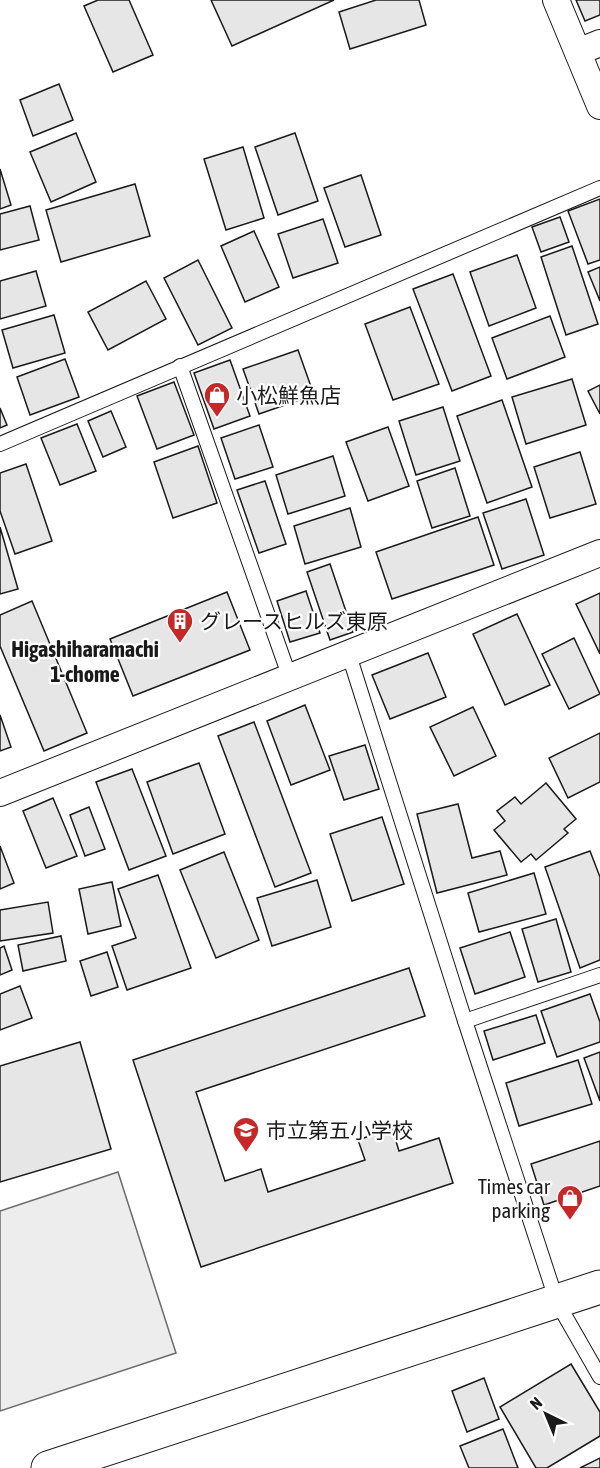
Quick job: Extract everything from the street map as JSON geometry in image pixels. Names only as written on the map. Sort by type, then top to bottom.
[{"type":"street","points":[[555,0],[589,47],[600,106]]},
{"type":"street","points":[[0,793],[600,552]]},
{"type":"street","points":[[48,1468],[600,1287]]},
{"type":"lane","points":[[0,444],[600,188]]},
{"type":"lane","points":[[180,366],[290,678]]},
{"type":"lane","points":[[348,655],[557,1302],[600,1377]]},
{"type":"lane","points":[[465,1021],[600,975]]},
{"type":"shaded area","points":[[118,1172],[176,1353],[0,1411],[0,1211]]},
{"type":"building","points":[[98,0],[129,0],[153,55],[113,72],[84,6]]},
{"type":"building","points":[[211,0],[334,0],[232,46]]},
{"type":"building","points":[[376,0],[419,0],[426,25],[350,49],[339,12]]},
{"type":"building","points":[[576,0],[600,0],[600,15],[585,21]]},
{"type":"building","points":[[59,84],[73,120],[33,136],[20,100]]},
{"type":"building","points":[[76,133],[96,182],[51,202],[30,152]]},
{"type":"building","points":[[295,133],[318,201],[278,215],[255,147]]},
{"type":"building","points":[[243,147],[264,218],[226,230],[204,159]]},
{"type":"building","points":[[0,169],[11,205],[0,209]]},
{"type":"building","points":[[361,175],[381,235],[345,247],[324,188]]},
{"type":"building","points":[[135,184],[150,236],[61,262],[46,210]]},
{"type":"building","points":[[600,199],[600,260],[588,264],[568,211]]},
{"type":"building","points":[[30,206],[39,240],[0,250],[0,214]]},
{"type":"building","points":[[560,217],[569,242],[541,252],[532,227]]},
{"type":"building","points":[[323,219],[338,263],[293,278],[278,234]]},
{"type":"building","points":[[254,231],[279,287],[245,302],[221,246]]},
{"type":"building","points":[[572,246],[598,324],[566,335],[541,257]]},
{"type":"building","points":[[517,255],[536,308],[489,326],[470,272]]},
{"type":"building","points":[[198,260],[232,328],[198,345],[164,278]]},
{"type":"building","points":[[600,267],[600,301],[588,272]]},
{"type":"building","points":[[36,271],[46,306],[0,319],[0,281]]},
{"type":"building","points":[[453,274],[491,376],[452,391],[413,289]]},
{"type":"building","points":[[146,281],[166,319],[108,350],[88,312]]},
{"type":"building","points":[[410,307],[439,384],[393,400],[365,324]]},
{"type":"building","points":[[54,315],[65,353],[13,368],[2,330]]},
{"type":"building","points":[[550,316],[565,357],[507,379],[492,338]]},
{"type":"building","points":[[298,350],[314,395],[259,414],[243,369]]},
{"type":"building","points":[[65,359],[79,397],[30,415],[17,377]]},
{"type":"building","points":[[230,360],[250,416],[214,429],[194,373]]},
{"type":"building","points":[[572,379],[586,425],[526,444],[512,397]]},
{"type":"building","points":[[174,382],[194,435],[157,449],[137,396]]},
{"type":"building","points":[[600,385],[600,414],[588,391]]},
{"type":"building","points":[[502,400],[532,487],[487,503],[457,416]]},
{"type":"building","points":[[443,407],[460,461],[416,475],[399,421]]},
{"type":"building","points":[[0,408],[7,425],[0,428]]},
{"type":"building","points":[[111,411],[126,447],[103,457],[88,421]]},
{"type":"building","points":[[77,424],[96,471],[60,485],[41,438]]},
{"type":"building","points":[[259,425],[273,467],[235,479],[221,438]]},
{"type":"building","points":[[388,427],[409,486],[368,501],[346,442]]},
{"type":"building","points":[[198,446],[217,503],[173,518],[154,462]]},
{"type":"building","points":[[580,452],[596,504],[550,518],[534,467]]},
{"type":"building","points":[[333,456],[345,496],[288,514],[276,475]]},
{"type":"building","points":[[26,464],[52,541],[15,554],[0,511],[0,473]]},
{"type":"building","points":[[455,468],[470,516],[432,528],[417,481]]},
{"type":"building","points":[[265,481],[286,544],[259,553],[237,490]]},
{"type":"building","points":[[526,499],[544,555],[502,569],[483,513]]},
{"type":"building","points":[[350,508],[361,547],[305,564],[294,526]]},
{"type":"building","points":[[478,517],[494,565],[392,599],[376,552]]},
{"type":"building","points":[[0,527],[18,589],[0,594]]},
{"type":"building","points":[[330,564],[353,632],[330,640],[307,572]]},
{"type":"building","points":[[306,591],[320,633],[290,642],[277,601]]},
{"type":"building","name":"グレースヒルズ東原","points":[[227,592],[250,650],[133,696],[110,639]]},
{"type":"building","points":[[600,593],[600,654],[576,604]]},
{"type":"building","points":[[32,601],[87,733],[44,751],[0,646],[0,615]]},
{"type":"building","points":[[517,614],[550,685],[505,705],[473,634]]},
{"type":"building","points":[[574,638],[600,694],[569,709],[542,654]]},
{"type":"building","points":[[428,653],[446,697],[390,719],[372,675]]},
{"type":"building","points":[[305,705],[330,770],[291,785],[267,721]]},
{"type":"building","points":[[473,707],[496,756],[454,776],[430,727]]},
{"type":"building","points":[[0,715],[11,747],[0,751]]},
{"type":"building","points":[[254,722],[311,873],[275,887],[218,736]]},
{"type":"building","points":[[600,733],[600,782],[568,798],[549,758]]},
{"type":"building","points":[[365,745],[379,789],[344,800],[329,756]]},
{"type":"building","points":[[199,763],[225,834],[173,854],[147,782]]},
{"type":"building","points":[[132,769],[166,856],[129,870],[96,782]]},
{"type":"building","points":[[546,783],[576,819],[564,829],[568,833],[536,860],[531,854],[521,862],[494,830],[505,821],[497,811],[515,797],[521,804]]},
{"type":"building","points":[[53,798],[77,856],[46,868],[23,811]]},
{"type":"building","points":[[458,804],[472,858],[500,851],[507,875],[437,893],[417,814]]},
{"type":"building","points":[[89,807],[105,849],[85,856],[70,815]]},
{"type":"building","points":[[382,817],[404,884],[352,901],[330,834]]},
{"type":"building","points":[[0,846],[14,883],[0,889]]},
{"type":"building","points":[[590,851],[600,877],[600,960],[580,968],[545,867]]},
{"type":"building","points":[[224,852],[259,940],[216,958],[180,870]]},
{"type":"building","points":[[534,873],[546,914],[479,932],[468,893]]},
{"type":"building","points":[[158,875],[191,968],[127,990],[112,946],[136,938],[118,889]]},
{"type":"building","points":[[317,880],[331,927],[272,946],[257,898]]},
{"type":"building","points":[[112,882],[121,926],[88,934],[79,889]]},
{"type":"building","points":[[48,902],[53,933],[0,941],[0,910]]},
{"type":"building","points":[[556,919],[571,972],[538,982],[522,929]]},
{"type":"building","points":[[510,932],[525,977],[475,994],[460,948]]},
{"type":"building","points":[[61,936],[66,961],[23,971],[18,945]]},
{"type":"building","points":[[4,946],[12,970],[0,975],[0,948]]},
{"type":"building","points":[[107,952],[118,987],[91,996],[80,961]]},
{"type":"building","points":[[409,968],[425,1016],[196,1092],[225,1181],[261,1169],[268,1192],[365,1160],[358,1140],[392,1128],[399,1151],[439,1138],[453,1183],[201,1267],[133,1060]]},
{"type":"building","points":[[20,986],[32,1018],[0,1030],[0,994]]},
{"type":"building","points":[[590,994],[600,1022],[600,1042],[557,1057],[541,1011]]},
{"type":"building","points":[[536,1015],[545,1043],[493,1060],[484,1031]]},
{"type":"building","points":[[80,1042],[111,1149],[0,1182],[0,1066]]},
{"type":"building","points":[[600,1052],[600,1101],[584,1058]]},
{"type":"building","points":[[578,1060],[592,1104],[519,1126],[506,1083]]},
{"type":"building","points":[[600,1141],[600,1186],[544,1205],[531,1164]]},
{"type":"building","points":[[571,1364],[600,1412],[600,1436],[547,1468],[536,1468],[500,1407]]},
{"type":"building","points":[[484,1378],[499,1419],[467,1432],[452,1391]]},
{"type":"building","points":[[503,1429],[518,1468],[469,1468],[460,1446]]},
{"type":"building","points":[[600,1458],[600,1468],[580,1468]]},
{"type":"place","name":"小松鮮魚店","points":[[217,418]]},
{"type":"place","name":"グレースヒルズ東原","points":[[180,644]]},
{"type":"place","name":"市立第五小学校","points":[[246,1153]]},
{"type":"place","name":"Times car parking","points":[[570,1221]]},
{"type":"district","name":"Higashiharamachi 1-chome","points":[[85,662]]}]
